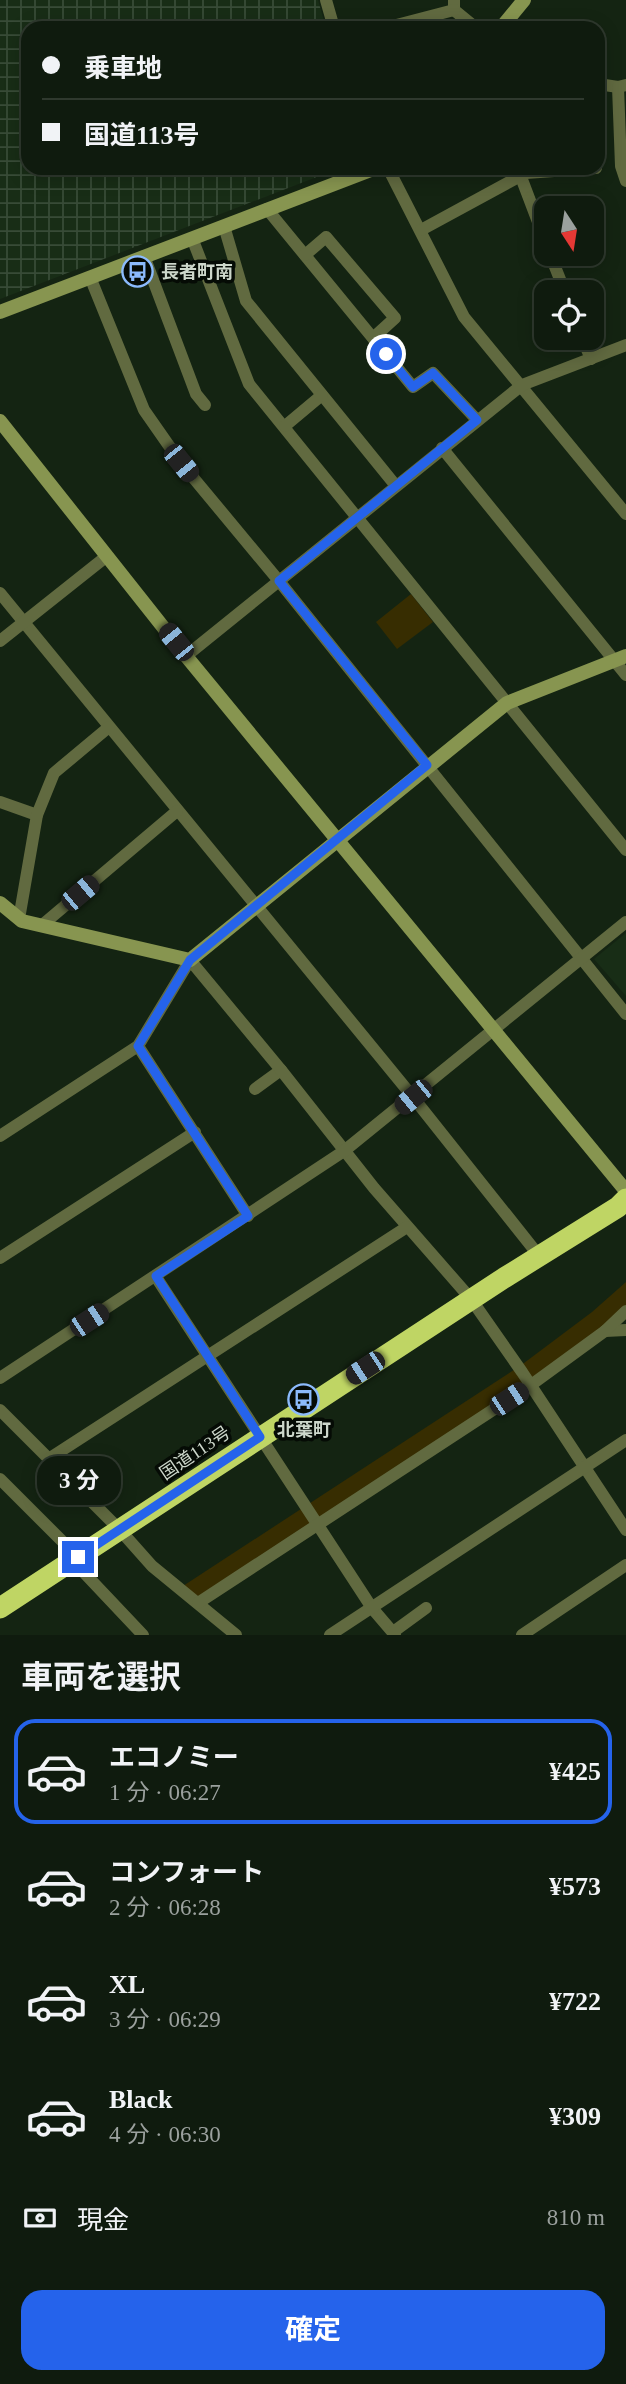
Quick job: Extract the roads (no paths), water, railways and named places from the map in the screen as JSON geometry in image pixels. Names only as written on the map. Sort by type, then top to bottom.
[{"type":"highway","name":"国道113号","points":[[0,1608],[471,1299],[618,1207],[626,1199]]},
{"type":"street","points":[[326,0],[332,21]]},
{"type":"street","points":[[507,21],[524,0]]},
{"type":"street","points":[[406,21],[454,5],[469,21]]},
{"type":"street","points":[[622,86],[621,166],[626,181]]},
{"type":"street","points":[[605,167],[621,166]]},
{"type":"street","points":[[0,313],[357,175]]},
{"type":"street","points":[[392,175],[464,317],[626,514]]},
{"type":"street","points":[[421,230],[524,175]]},
{"type":"street","points":[[521,177],[534,211]]},
{"type":"street","points":[[267,209],[413,387],[433,373],[477,420]]},
{"type":"street","points":[[224,226],[246,301],[396,486]]},
{"type":"street","points":[[305,255],[326,237],[395,318],[373,338]]},
{"type":"street","points":[[192,238],[249,384],[626,850]]},
{"type":"street","points":[[145,256],[197,394],[205,405]]},
{"type":"street","points":[[90,277],[144,410],[181,463],[279,581],[626,1014]]},
{"type":"street","points":[[186,656],[522,385],[626,345]]},
{"type":"street","points":[[587,350],[591,359]]},
{"type":"street","points":[[285,426],[322,395]]},
{"type":"street","points":[[0,421],[186,656],[626,1191]]},
{"type":"street","points":[[442,448],[620,658],[626,675]]},
{"type":"street","points":[[0,640],[107,556]]},
{"type":"street","points":[[0,593],[413,1097],[540,1257]]},
{"type":"street","points":[[0,1136],[138,1046],[190,960],[427,765],[507,703],[620,658]]},
{"type":"street","points":[[19,919],[37,814],[54,773],[109,727]]},
{"type":"street","points":[[0,802],[37,814]]},
{"type":"street","points":[[41,926],[177,811]]},
{"type":"street","points":[[0,903],[19,919],[41,926],[190,960],[344,1151],[471,1299],[626,1530]]},
{"type":"street","points":[[0,1378],[344,1151],[626,922]]},
{"type":"street","points":[[138,1046],[248,1216]]},
{"type":"street","points":[[255,1089],[281,1070]]},
{"type":"street","points":[[0,1258],[195,1132]]},
{"type":"street","points":[[50,1458],[407,1227]]},
{"type":"street","points":[[156,1276],[206,1357],[372,1608],[394,1633],[426,1608]]},
{"type":"street","points":[[198,1603],[531,1385],[606,1331],[626,1311]]},
{"type":"street","points":[[606,1331],[626,1330]]},
{"type":"street","points":[[0,1410],[50,1458],[152,1566],[236,1635]]},
{"type":"street","points":[[330,1635],[626,1440]]},
{"type":"street","points":[[0,1479],[144,1635]]},
{"type":"street","points":[[522,1635],[626,1564]]},
{"type":"place","name":"長者町南","points":[[138,272]]},
{"type":"place","name":"北葉町","points":[[304,1399]]}]
